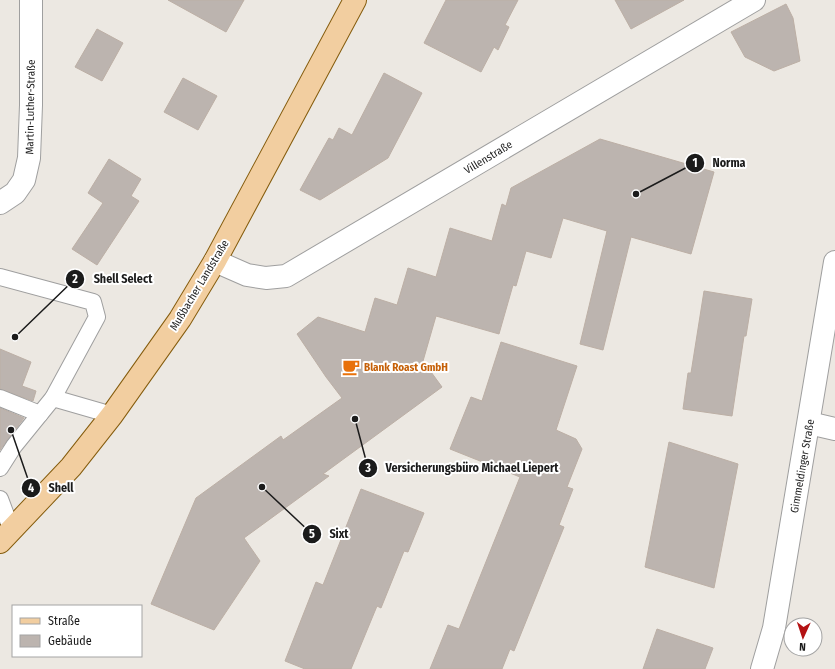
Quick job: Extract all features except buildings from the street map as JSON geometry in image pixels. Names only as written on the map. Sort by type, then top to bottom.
[{"type":"main road","name":"Mußbacher Landstraße","points":[[6,536],[70,467],[112,415],[180,319],[215,261],[355,0]]},
{"type":"street","name":"Martin-Luther-Straße","points":[[0,203],[15,193],[24,180],[29,158],[31,105],[30,0]]},
{"type":"street","name":"Villenstraße","points":[[215,261],[247,275],[266,278],[286,276],[754,0]]},
{"type":"street","name":"Gimmeldinger Straße","points":[[762,669],[774,628],[835,262]]},
{"type":"street","points":[[809,422],[835,429]]},
{"type":"lane","points":[[0,277],[93,302],[97,317],[53,398],[40,414],[7,444],[0,468]]},
{"type":"lane","points":[[0,398],[40,414]]},
{"type":"lane","points":[[53,398],[112,415]]},
{"type":"lane","points":[[0,499],[6,536]]},
{"type":"place","name":"Norma","points":[[636,194]]},
{"type":"place","name":"Shell Select","points":[[15,337]]},
{"type":"place","name":"Blank Roast GmbH","points":[[351,367]]},
{"type":"place","name":"Versicherungsbüro Michael Liepert","points":[[355,419]]},
{"type":"place","name":"Shell","points":[[11,430]]},
{"type":"place","name":"Sixt","points":[[262,487]]}]
